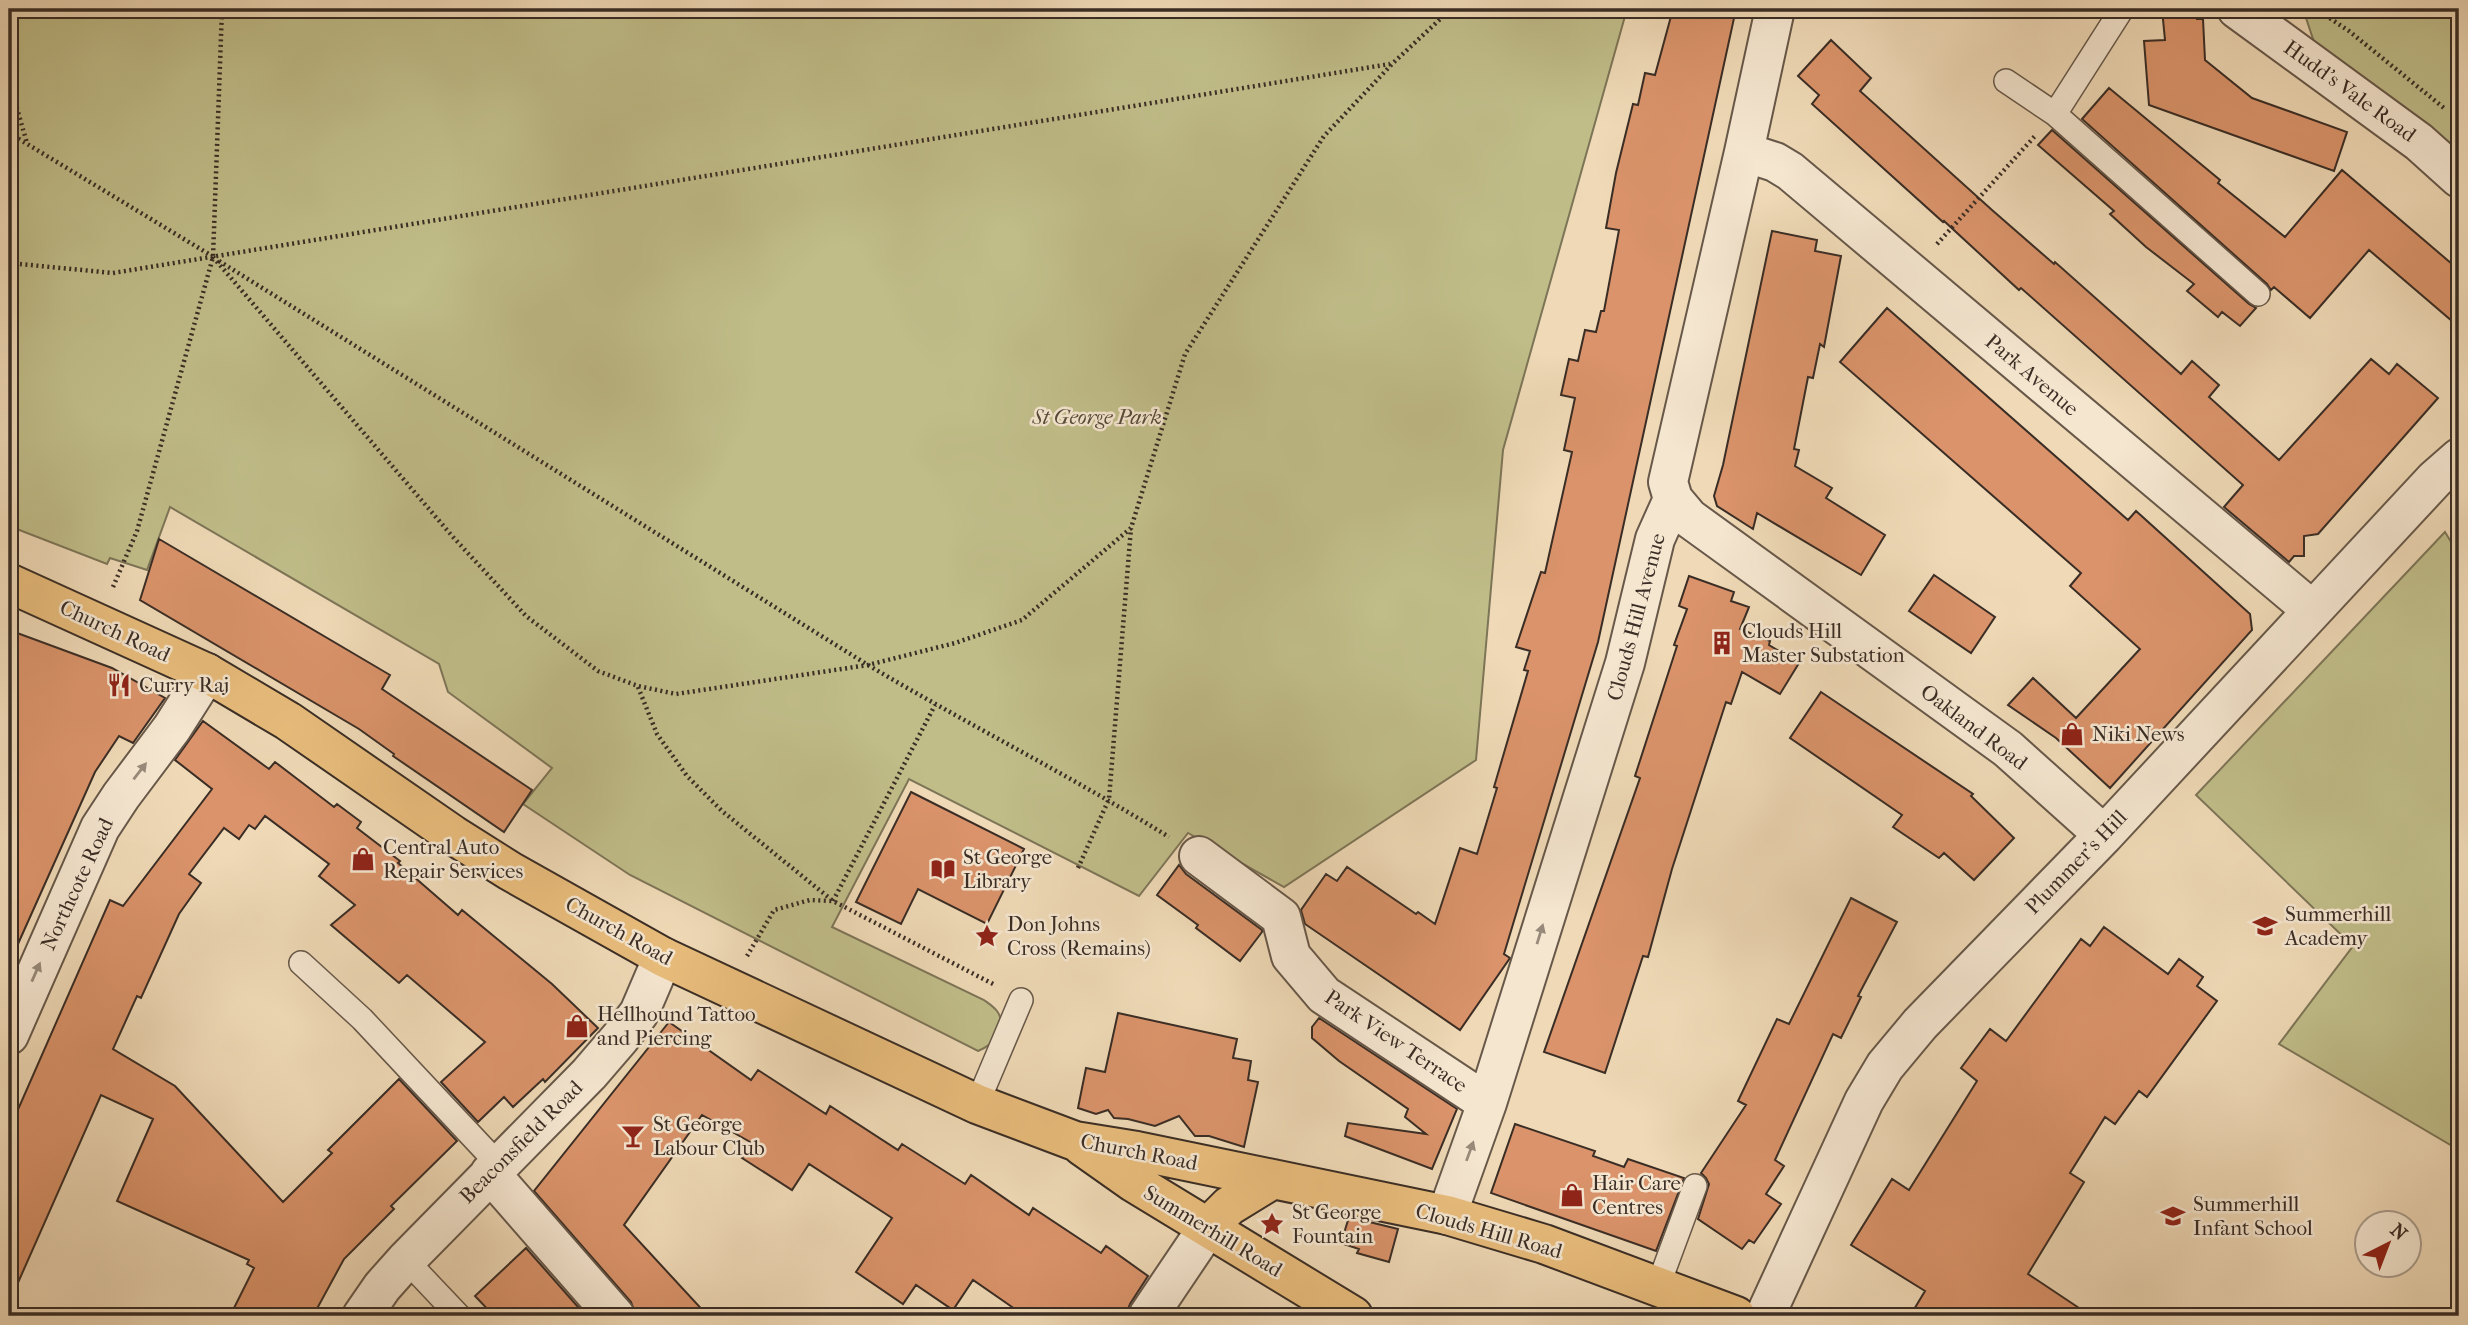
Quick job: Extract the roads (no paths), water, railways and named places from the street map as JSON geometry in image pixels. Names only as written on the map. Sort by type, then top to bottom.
[{"type":"main road","name":"Church Road","points":[[9,583],[207,673],[298,727],[453,835],[510,871],[663,957],[730,990],[977,1104],[1074,1141],[1273,1178]]},
{"type":"main road","name":"Summerhill Road","points":[[1074,1141],[1133,1182],[1353,1316]]},
{"type":"main road","name":"Clouds Hill Road","points":[[1273,1178],[1327,1192],[1447,1215],[1544,1244],[1736,1316]]},
{"type":"main road","points":[[1208,1227],[1229,1206],[1273,1178]]},
{"type":"street","name":"Clouds Hill Avenue","points":[[1447,1215],[1487,1103],[1625,663],[1655,539],[1673,499],[1668,482],[1775,9]]},
{"type":"street","name":"Hudd's Vale Road","points":[[2237,9],[2420,142],[2459,178]]},
{"type":"street","name":"Park Avenue","points":[[1744,152],[1790,172],[2312,610]]},
{"type":"street","name":"Plummer's Hill","points":[[1765,1316],[1864,1101],[1885,1066],[1920,1024],[2104,835],[2435,479],[2459,458]]},
{"type":"street","name":"Oakland Road","points":[[1673,499],[1689,518],[2008,749],[2104,835]]},
{"type":"street","name":"Northcote Road","points":[[9,1035],[104,820],[172,728],[207,673]]},
{"type":"street","name":"Park View Terrace","points":[[1199,856],[1281,917],[1291,956],[1324,995],[1487,1103]]},
{"type":"street","name":"Beaconsfield Road","points":[[362,1316],[382,1287],[406,1260],[589,1074],[632,1023],[663,957]]},
{"type":"street","points":[[494,1169],[615,1316]]},
{"type":"street","points":[[1148,1316],[1208,1227]]},
{"type":"lane","points":[[2055,114],[2122,9]]},
{"type":"lane","points":[[2007,81],[2055,114],[2258,294]]},
{"type":"lane","points":[[301,963],[362,1019],[494,1169]]},
{"type":"lane","points":[[977,1104],[1021,1000]]},
{"type":"lane","points":[[1658,1286],[1695,1186]]},
{"type":"lane","points":[[406,1260],[459,1316]]},
{"type":"place","name":"Clouds Hill Master Substation","points":[[1722,643]]},
{"type":"place","name":"Curry Raj","points":[[119,685]]},
{"type":"place","name":"Niki News","points":[[2072,734]]},
{"type":"place","name":"Central Auto Repair Services","points":[[363,859]]},
{"type":"place","name":"St George Library","points":[[943,869]]},
{"type":"place","name":"Summerhill Academy","points":[[2265,926]]},
{"type":"place","name":"Don Johns Cross (Remains)","points":[[987,936]]},
{"type":"place","name":"Hellhound Tattoo and Piercing","points":[[577,1026]]},
{"type":"place","name":"St George Labour Club","points":[[633,1136]]},
{"type":"place","name":"Hair Care Centres","points":[[1572,1195]]},
{"type":"place","name":"Summerhill Infant School","points":[[2173,1216]]},
{"type":"place","name":"St George Fountain","points":[[1272,1224]]},
{"type":"park label","name":"St George Park","points":[[1097,417]]}]
